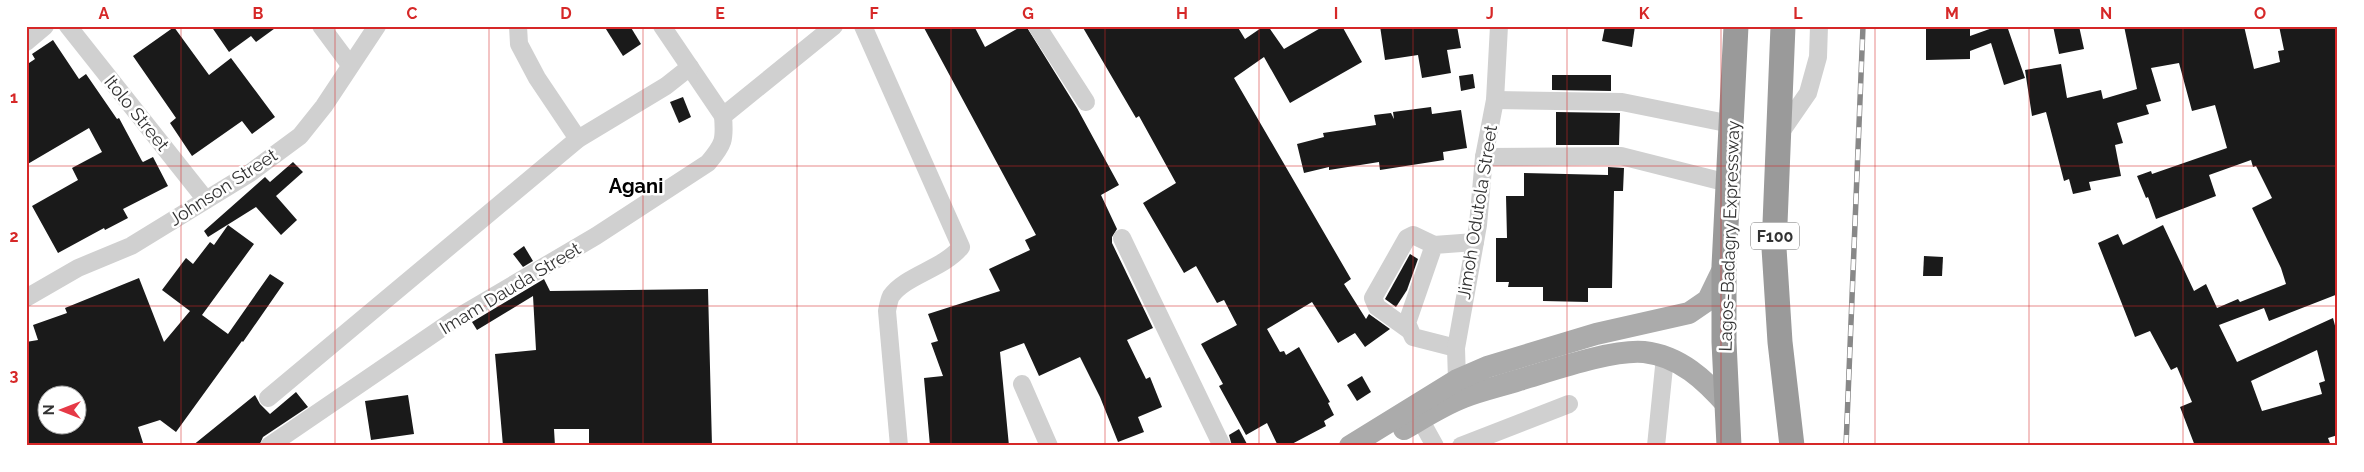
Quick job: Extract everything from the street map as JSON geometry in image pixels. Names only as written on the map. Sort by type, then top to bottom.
[{"type":"highway","name":"Lagos-Badagry Expressway","points":[[1729,446],[1724,342],[1724,266],[1736,26]]},
{"type":"highway","name":"F100","points":[[1783,26],[1774,248],[1783,371],[1792,446]]},
{"type":"main road","points":[[1375,446],[1420,419],[1487,367],[1596,334],[1689,313],[1708,300],[1724,266]]},
{"type":"main road","points":[[1350,446],[1460,388],[1601,358],[1644,352],[1665,357],[1683,365],[1709,384],[1728,406]]},
{"type":"street","points":[[26,42],[45,26]]},
{"type":"street","name":"Itolo Street","points":[[68,26],[206,200]]},
{"type":"street","points":[[321,26],[350,65]]},
{"type":"street","name":"Johnson Street","points":[[26,298],[78,268],[132,246],[250,173],[300,136],[324,106],[377,26]]},
{"type":"street","points":[[518,26],[519,44],[537,78],[578,139]]},
{"type":"street","points":[[662,26],[723,116],[834,26]]},
{"type":"street","points":[[863,26],[961,247],[953,257],[899,288],[890,297],[887,311],[900,446]]},
{"type":"street","points":[[1037,26],[1086,102]]},
{"type":"street","name":"Jimoh Odutola Street","points":[[1460,388],[1456,348],[1475,242],[1484,157],[1495,100],[1499,26]]},
{"type":"street","points":[[1778,136],[1808,93],[1818,57],[1819,26]]},
{"type":"street","points":[[268,398],[578,139],[666,86],[690,67]]},
{"type":"street","points":[[1495,100],[1622,102],[1731,124]]},
{"type":"street","name":"Imam Dauda Street","points":[[269,446],[456,319],[596,236],[708,163],[721,148],[725,138],[723,116]]},
{"type":"street","points":[[1484,157],[1621,156],[1728,183]]},
{"type":"street","points":[[1409,330],[1376,307],[1373,298],[1407,238],[1413,235],[1434,245],[1475,242]]},
{"type":"street","points":[[1122,238],[1222,446]]},
{"type":"street","points":[[1434,245],[1407,323],[1413,337],[1456,348]]},
{"type":"street","points":[[1656,446],[1665,357]]},
{"type":"street","points":[[1022,384],[1049,446]]},
{"type":"street","points":[[1461,446],[1569,404]]},
{"type":"street","points":[[1420,419],[1435,446]]},
{"type":"building","points":[[211,26],[278,26],[256,42],[251,36],[229,52]]},
{"type":"building","points":[[604,26],[630,26],[641,44],[623,56]]},
{"type":"building","points":[[923,26],[974,26],[985,47],[1022,26],[1026,26],[1077,108],[1119,185],[1101,195],[1117,229],[1112,237],[1112,243],[1153,328],[1127,340],[1146,379],[1150,377],[1162,407],[1138,417],[1144,432],[1118,442],[1100,397],[1080,357],[1039,376],[1024,343],[1000,352],[1009,446],[930,446],[924,378],[943,376],[931,343],[938,341],[928,314],[1000,291],[989,269],[1030,250],[1025,240],[1036,235]]},
{"type":"building","points":[[1082,26],[1237,26],[1245,39],[1264,26],[1268,26],[1284,49],[1324,26],[1342,26],[1362,62],[1290,103],[1264,57],[1234,78],[1351,279],[1344,284],[1366,319],[1369,314],[1390,329],[1365,347],[1355,333],[1338,343],[1312,302],[1267,329],[1280,352],[1284,351],[1286,355],[1299,347],[1330,402],[1328,403],[1334,415],[1324,421],[1326,426],[1288,446],[1278,446],[1267,423],[1246,435],[1219,386],[1223,384],[1201,344],[1237,325],[1224,300],[1217,303],[1196,266],[1184,273],[1143,203],[1176,183],[1139,116],[1136,118]]},
{"type":"building","points":[[1380,26],[1457,26],[1461,48],[1447,50],[1451,73],[1422,78],[1418,55],[1385,60]]},
{"type":"building","points":[[1605,26],[1635,26],[1632,47],[1602,41]]},
{"type":"building","points":[[1951,26],[1970,26],[1970,36],[1998,26],[2007,26],[2025,78],[2004,85],[1991,43],[1970,51],[1970,59],[1926,60],[1926,28],[1950,28]]},
{"type":"building","points":[[2053,26],[2079,26],[2084,49],[2059,54]]},
{"type":"building","points":[[2124,26],[2244,26],[2254,69],[2280,62],[2278,51],[2284,50],[2279,26],[2338,26],[2338,258],[2335,260],[2338,269],[2338,294],[2269,321],[2264,308],[2219,325],[2237,362],[2333,318],[2338,337],[2338,435],[2328,438],[2331,446],[2195,446],[2180,407],[2192,402],[2177,367],[2171,370],[2150,331],[2135,337],[2098,243],[2118,234],[2123,245],[2163,225],[2194,291],[2206,284],[2217,308],[2238,299],[2240,302],[2286,284],[2281,268],[2252,208],[2272,198],[2256,166],[2253,167],[2251,160],[2209,175],[2216,196],[2156,219],[2148,197],[2146,198],[2137,176],[2151,171],[2152,174],[2227,148],[2215,105],[2192,111],[2179,63],[2151,68],[2161,101],[2146,105],[2149,114],[2117,123],[2123,143],[2115,145],[2121,176],[2089,182],[2091,190],[2073,194],[2069,179],[2064,181],[2046,112],[2032,116],[2025,70],[2061,64],[2067,98],[2101,90],[2103,99],[2137,89]],"holes":[[[2317,350],[2325,381],[2319,383],[2322,394],[2262,411],[2251,381]]]},
{"type":"building","points":[[174,27],[209,75],[231,58],[275,117],[252,134],[242,121],[192,156],[170,123],[176,118],[133,56]]},
{"type":"building","points":[[53,40],[79,79],[86,74],[117,119],[119,118],[142,161],[153,157],[168,186],[123,209],[128,218],[105,230],[104,228],[58,253],[32,206],[78,180],[72,168],[102,152],[89,128],[26,165],[26,65],[35,59],[32,54]]},
{"type":"building","points":[[1473,74],[1475,88],[1461,91],[1459,76]]},
{"type":"building","points":[[1552,75],[1611,75],[1611,91],[1552,90]]},
{"type":"building","points":[[683,97],[691,117],[679,123],[670,102]]},
{"type":"building","points":[[1431,107],[1432,114],[1461,110],[1467,148],[1443,152],[1444,160],[1380,170],[1379,162],[1329,170],[1329,167],[1304,173],[1297,144],[1324,137],[1323,133],[1376,125],[1374,115],[1391,113],[1394,119],[1393,112]]},
{"type":"building","points":[[1556,112],[1620,113],[1619,145],[1556,145]]},
{"type":"building","points":[[293,162],[303,172],[276,196],[297,220],[281,235],[256,207],[208,237],[204,231],[265,177],[270,182]]},
{"type":"building","points":[[1608,167],[1624,168],[1623,191],[1614,191],[1612,288],[1588,288],[1588,302],[1543,301],[1543,287],[1508,287],[1509,282],[1496,282],[1496,238],[1507,238],[1506,196],[1524,196],[1524,173],[1608,175]]},
{"type":"building","points":[[228,225],[254,244],[202,315],[228,334],[270,274],[284,283],[176,432],[160,420],[138,427],[144,446],[26,446],[26,342],[38,340],[33,325],[67,313],[65,308],[139,278],[164,342],[190,311],[162,290],[186,258],[193,264],[210,242],[214,245]]},
{"type":"building","points":[[524,246],[533,261],[523,267],[513,254]]},
{"type":"building","points":[[1410,254],[1418,259],[1407,290],[1396,307],[1385,299]]},
{"type":"building","points":[[1924,256],[1943,257],[1942,276],[1923,276]]},
{"type":"building","points":[[544,279],[550,291],[708,289],[712,446],[589,446],[589,429],[554,429],[555,446],[503,446],[495,354],[536,350],[533,296],[477,330],[472,322]]},
{"type":"building","points":[[1362,376],[1371,392],[1357,401],[1347,385]]},
{"type":"building","points":[[296,392],[308,407],[263,437],[259,446],[192,446],[255,395],[260,404],[270,414]]},
{"type":"building","points":[[408,395],[414,434],[371,440],[365,401]]},
{"type":"building","points":[[1239,429],[1248,446],[1232,446],[1229,435]]},
{"type":"railway","points":[[1846,446],[1863,26]]},
{"type":"district","name":"Agani","points":[[636,186]]}]
